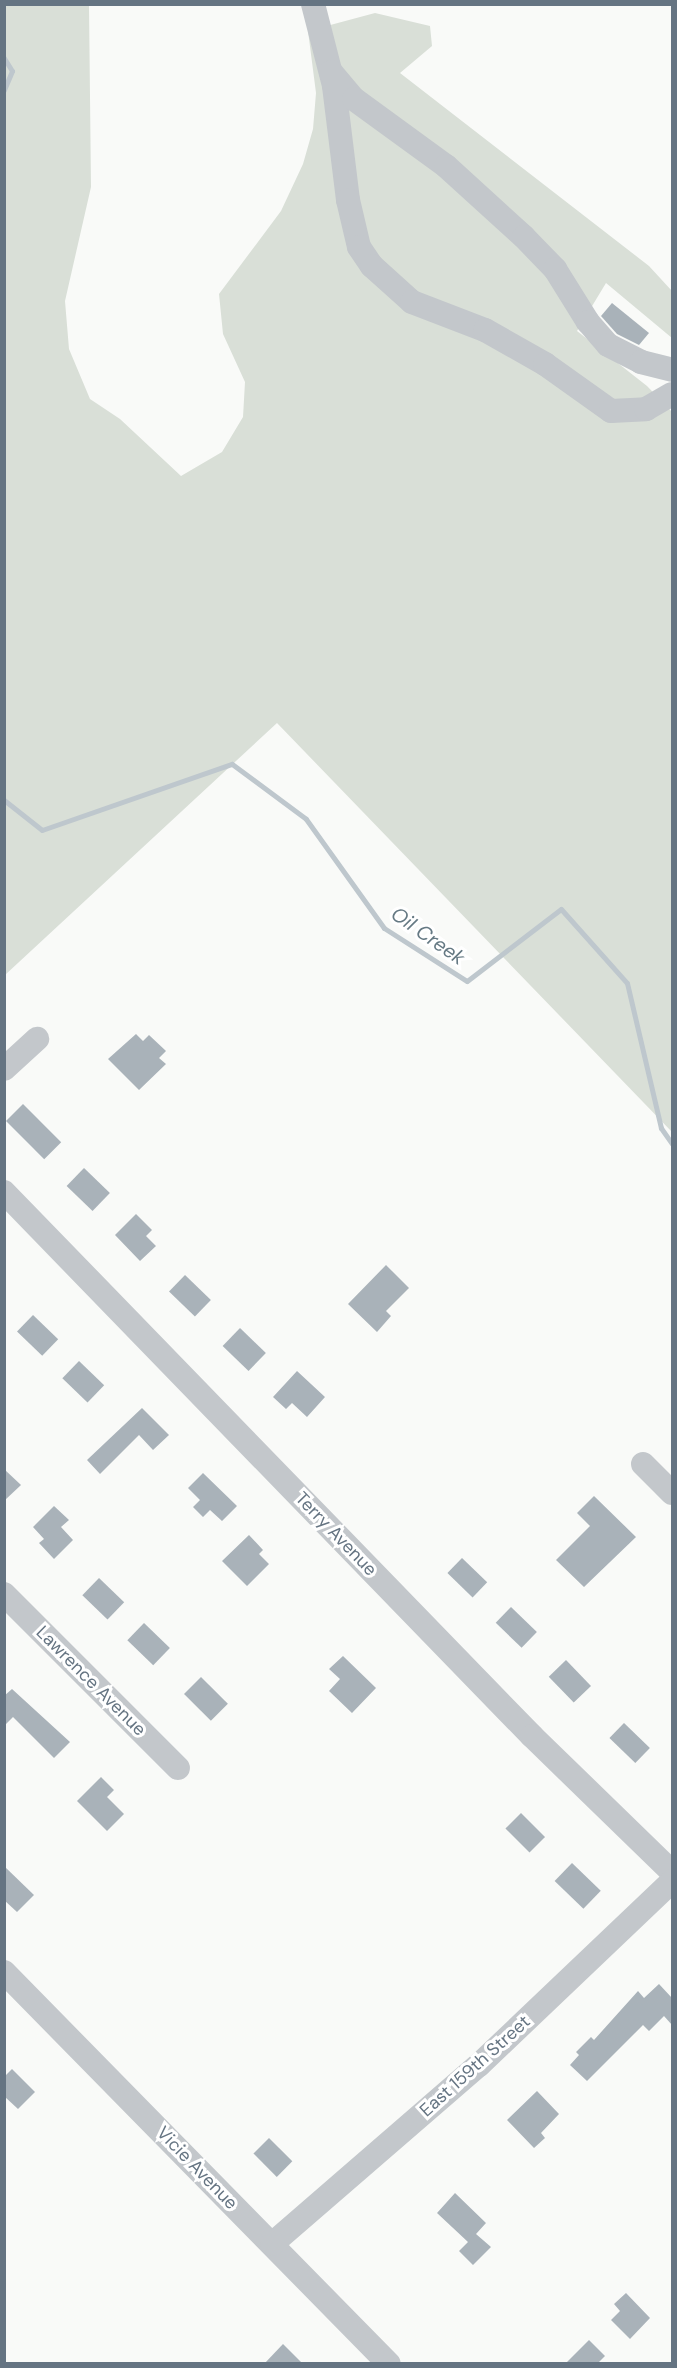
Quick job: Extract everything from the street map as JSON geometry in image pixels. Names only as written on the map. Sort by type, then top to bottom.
[{"type":"street","points":[[313,4],[330,70],[348,200],[360,247],[392,285],[412,302],[484,330],[545,364],[611,411],[646,409],[672,394]]},
{"type":"street","points":[[330,70],[354,99],[446,166],[524,237],[555,269],[588,322],[608,345],[641,362],[672,370]]},
{"type":"street","points":[[4,1069],[37,1039]]},
{"type":"street","name":"Terry Avenue","points":[[4,1192],[524,1727],[672,1872]]},
{"type":"street","points":[[643,1464],[672,1493]]},
{"type":"street","name":"Lawrence Avenue","points":[[4,1594],[178,1768]]},
{"type":"street","name":"East 159th Street","points":[[272,2244],[478,2065],[672,1881]]},
{"type":"street","name":"Vicie Avenue","points":[[4,1972],[389,2364]]},
{"type":"shaded area","points":[[5,5],[89,5],[91,187],[65,301],[69,349],[90,399],[120,419],[181,476],[222,452],[243,417],[245,382],[223,334],[219,294],[281,211],[303,164],[313,129],[316,93],[308,31],[375,13],[430,26],[432,46],[400,73],[649,266],[672,291],[672,338],[606,283],[577,331],[647,386],[672,412],[672,1132],[277,723],[5,975]]},
{"type":"building","points":[[612,303],[649,333],[639,345],[617,334],[601,316]]},
{"type":"building","points":[[136,1034],[143,1041],[149,1035],[166,1051],[159,1058],[166,1064],[139,1090],[108,1059]]},
{"type":"building","points":[[23,1104],[61,1142],[44,1159],[6,1121]]},
{"type":"building","points":[[84,1168],[110,1193],[93,1211],[67,1186]]},
{"type":"building","points":[[136,1214],[152,1230],[146,1236],[156,1246],[140,1261],[115,1235]]},
{"type":"building","points":[[386,1265],[409,1288],[386,1311],[391,1316],[377,1332],[348,1304]]},
{"type":"building","points":[[185,1275],[211,1300],[195,1317],[169,1292]]},
{"type":"building","points":[[33,1315],[58,1339],[42,1356],[17,1332]]},
{"type":"building","points":[[240,1328],[266,1353],[249,1371],[223,1346]]},
{"type":"building","points":[[79,1361],[104,1385],[88,1403],[62,1378]]},
{"type":"building","points":[[297,1371],[325,1397],[307,1417],[292,1403],[286,1409],[273,1397]]},
{"type":"building","points":[[142,1408],[169,1435],[153,1450],[139,1435],[100,1474],[87,1460]]},
{"type":"building","points":[[4,1469],[21,1485],[4,1501]]},
{"type":"building","points":[[203,1473],[237,1506],[222,1521],[210,1510],[203,1517],[193,1507],[200,1500],[188,1488]]},
{"type":"building","points":[[594,1496],[636,1537],[584,1587],[556,1560],[590,1526],[577,1513]]},
{"type":"building","points":[[54,1506],[69,1520],[61,1527],[73,1540],[54,1559],[39,1543],[44,1539],[33,1527]]},
{"type":"building","points":[[249,1535],[263,1550],[259,1554],[269,1564],[247,1586],[222,1561]]},
{"type":"building","points":[[462,1558],[487,1582],[473,1597],[447,1573]]},
{"type":"building","points":[[99,1578],[124,1602],[108,1620],[82,1595]]},
{"type":"building","points":[[511,1607],[537,1632],[522,1648],[496,1623]]},
{"type":"building","points":[[144,1623],[170,1648],[153,1665],[127,1640]]},
{"type":"building","points":[[343,1656],[376,1688],[352,1713],[329,1691],[340,1679],[329,1669]]},
{"type":"building","points":[[566,1660],[591,1686],[574,1703],[549,1677]]},
{"type":"building","points":[[201,1677],[228,1704],[211,1721],[184,1694]]},
{"type":"building","points":[[12,1689],[70,1742],[54,1758],[13,1717],[4,1726],[4,1696]]},
{"type":"building","points":[[624,1723],[650,1748],[635,1763],[609,1738]]},
{"type":"building","points":[[101,1777],[114,1790],[107,1797],[124,1814],[107,1831],[77,1801]]},
{"type":"building","points":[[521,1813],[545,1837],[529,1853],[505,1829]]},
{"type":"building","points":[[572,1863],[601,1891],[583,1909],[555,1881]]},
{"type":"building","points":[[4,1866],[34,1895],[17,1912],[4,1900]]},
{"type":"building","points":[[659,1984],[672,1998],[672,2025],[664,2016],[649,2031],[643,2025],[587,2081],[570,2065],[579,2055],[576,2052],[591,2037],[594,2040],[638,1991],[644,1998]]},
{"type":"building","points":[[12,2069],[35,2092],[18,2109],[4,2096],[4,2077]]},
{"type":"building","points":[[537,2091],[559,2114],[541,2133],[545,2138],[534,2148],[507,2120]]},
{"type":"building","points":[[269,2138],[292,2161],[277,2177],[253,2154]]},
{"type":"building","points":[[455,2193],[486,2223],[476,2234],[491,2247],[473,2265],[459,2251],[468,2242],[437,2213]]},
{"type":"building","points":[[626,2293],[650,2318],[630,2339],[611,2320],[620,2311],[614,2304]]},
{"type":"building","points":[[589,2340],[605,2356],[597,2364],[565,2364]]},
{"type":"building","points":[[283,2344],[303,2364],[264,2364]]},
{"type":"waterway","name":"Oil Creek","points":[[4,58],[12,71],[4,90]]},
{"type":"waterway","name":"Oil Creek","points":[[4,800],[42,830],[232,764],[306,819],[384,928],[467,981],[561,909],[627,983],[661,1128],[672,1144]]}]
